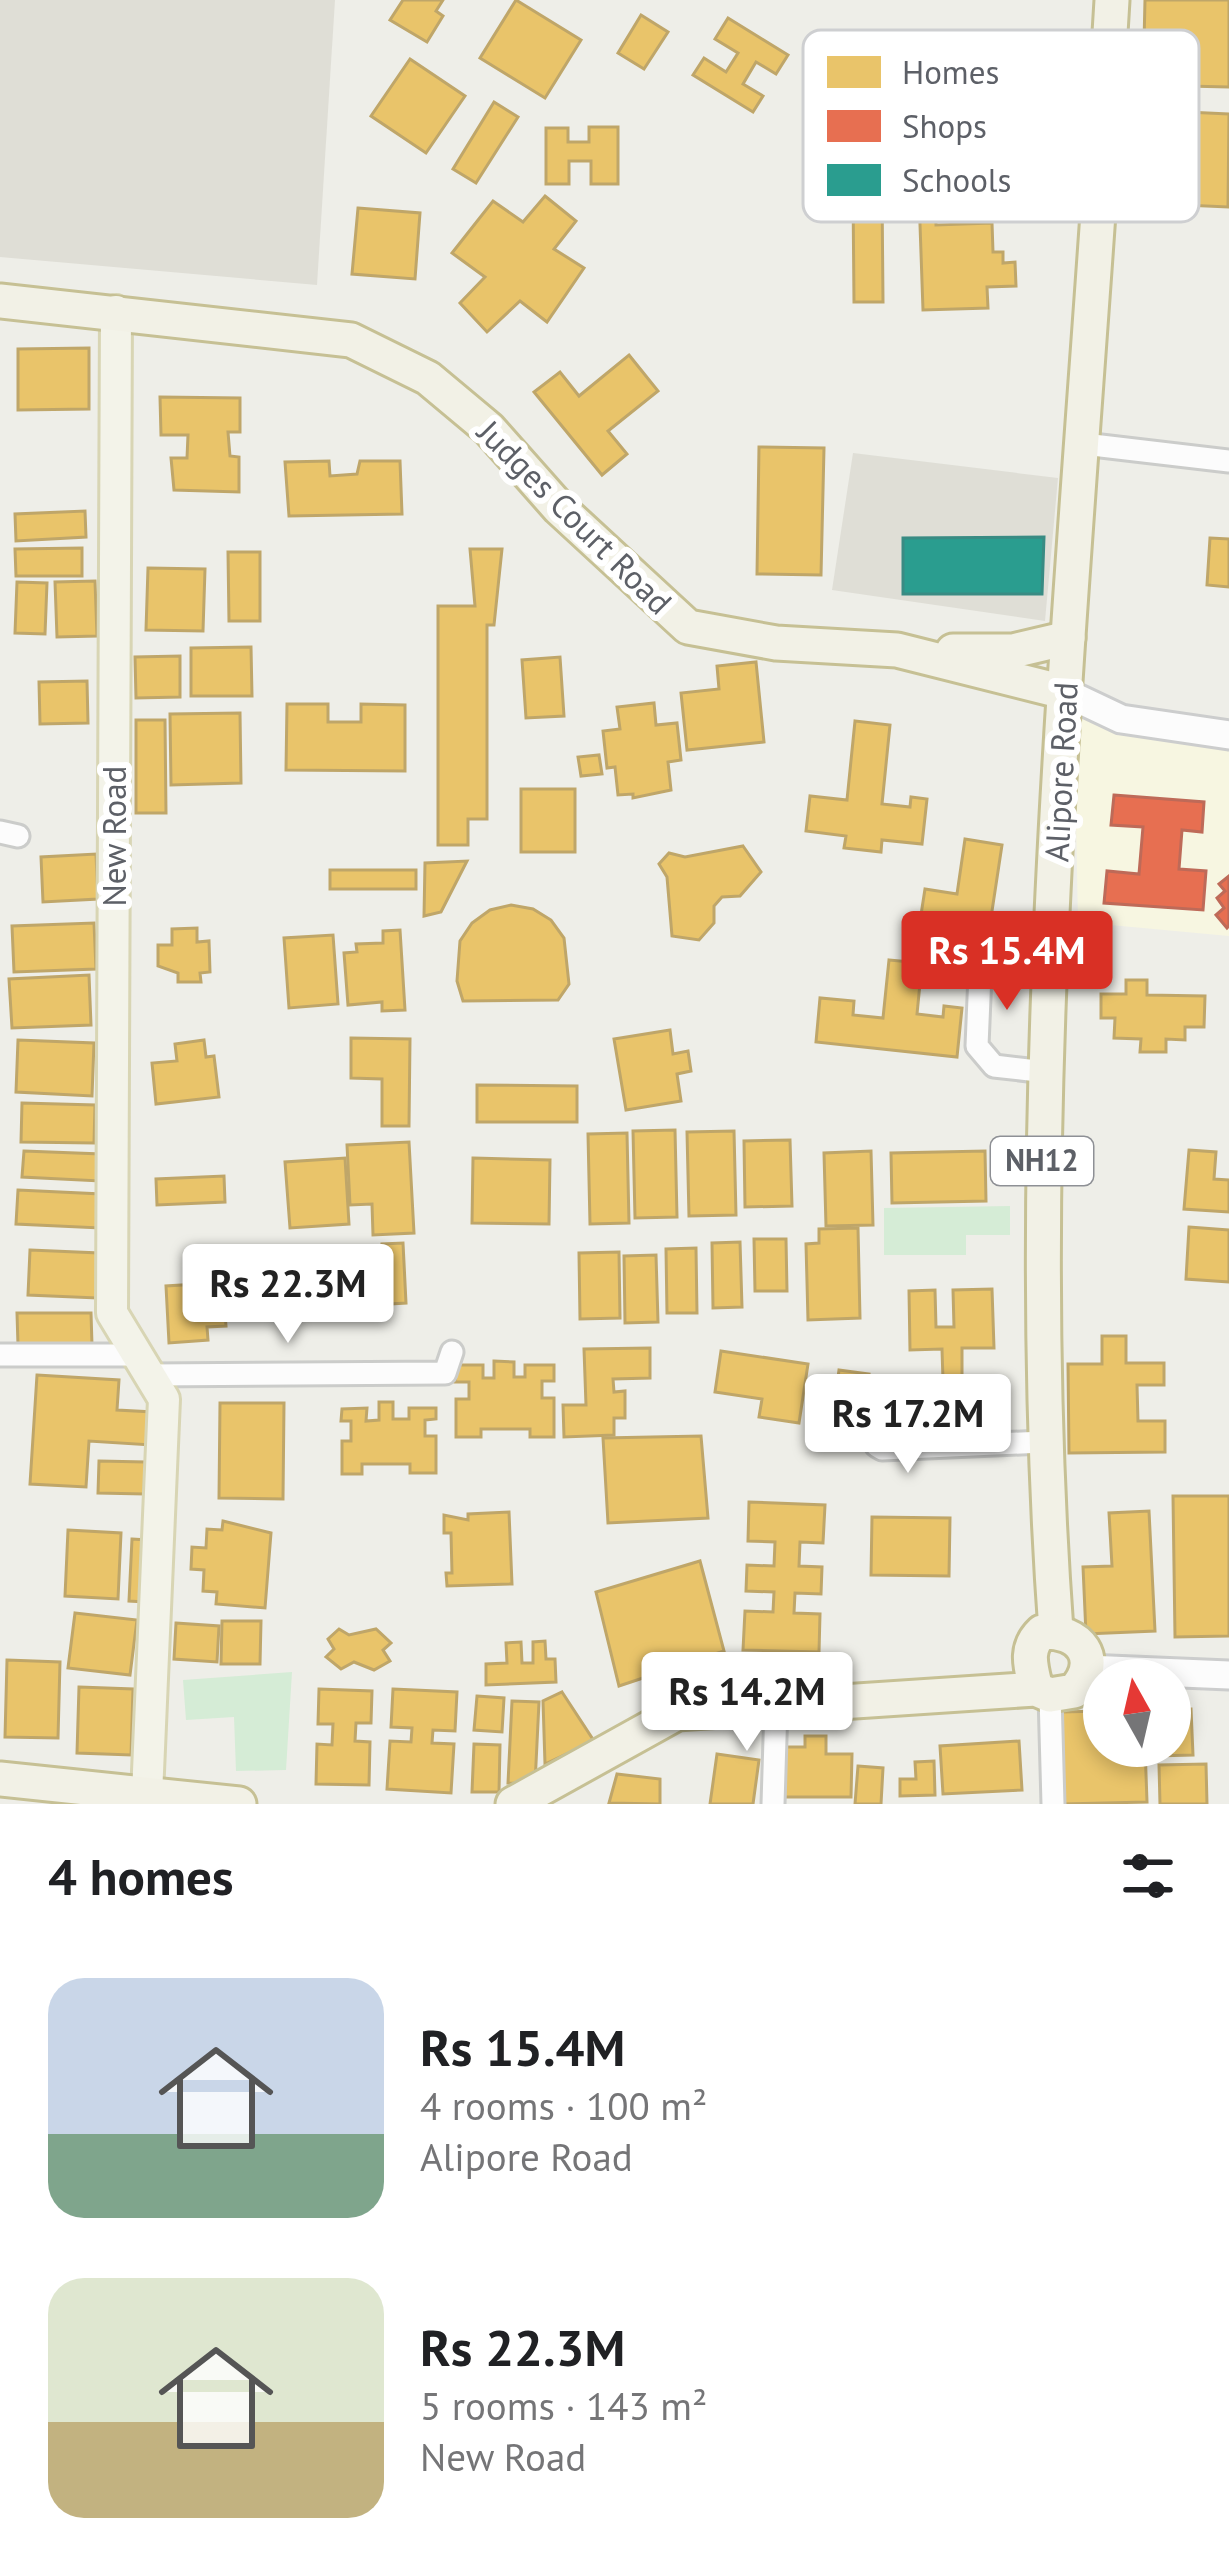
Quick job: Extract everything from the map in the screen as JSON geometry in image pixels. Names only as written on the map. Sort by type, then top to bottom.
[{"type":"highway","name":"Alipore Road","points":[[1110,30],[1112,0]]},
{"type":"highway","name":"Alipore Road","points":[[1056,1631],[1043,1442],[1040,1186],[1064,692],[1098,222]]},
{"type":"highway","name":"Judges Court Road","points":[[0,301],[351,340],[428,378],[474,416],[559,508],[688,627],[776,643],[897,650],[1064,692]]},
{"type":"highway","points":[[897,650],[1013,652],[1068,638]]},
{"type":"highway","points":[[1043,1692],[1029,1660],[1032,1641],[1042,1632],[1056,1631],[1081,1641],[1084,1659]]},
{"type":"highway","points":[[513,1804],[677,1713],[1074,1691],[1083,1675]]},
{"type":"highway","points":[[0,1779],[90,1797],[147,1795],[239,1804]]},
{"type":"main road","name":"New Road","points":[[116,311],[112,1313],[164,1399],[147,1795]]},
{"type":"main road","name":"Judges Court Road","points":[[1064,692],[1121,719],[1229,735]]},
{"type":"main road","points":[[1191,1674],[1229,1675]]},
{"type":"street","points":[[1084,444],[1229,460]]},
{"type":"street","points":[[1046,1072],[994,1066],[977,1046],[978,1010],[980,974],[993,963],[1051,962]]},
{"type":"street","points":[[0,1355],[144,1365],[445,1373],[452,1352]]},
{"type":"street","points":[[880,1388],[877,1446],[882,1449],[1043,1442]]},
{"type":"street","points":[[1043,1692],[1053,1804]]},
{"type":"street","points":[[773,1804],[776,1706]]},
{"type":"shaded area","points":[[0,0],[335,0],[317,285],[0,257]]},
{"type":"shaded area","points":[[853,453],[1058,478],[1045,621],[832,590]]},
{"type":"shaded area","points":[[1074,712],[1229,746],[1229,936],[1078,922]]},
{"type":"shaded area","points":[[1010,1206],[1010,1235],[966,1235],[966,1255],[884,1255],[884,1208]]},
{"type":"shaded area","points":[[292,1672],[286,1770],[236,1771],[234,1717],[186,1720],[183,1680]]},
{"type":"building: Homes","points":[[403,0],[443,0],[436,11],[443,16],[427,42],[390,20]]},
{"type":"building: Homes","points":[[516,0],[581,40],[545,98],[480,58]]},
{"type":"building: Homes","points":[[1145,0],[1229,0],[1229,87],[1199,86],[1199,30],[1144,30]]},
{"type":"building: Homes","points":[[641,15],[668,32],[644,69],[618,53]]},
{"type":"building: Homes","points":[[728,18],[788,55],[776,74],[756,62],[743,84],[763,96],[753,112],[693,75],[704,58],[726,72],[738,53],[715,39]]},
{"type":"building: Homes","points":[[410,59],[465,96],[426,153],[371,116]]},
{"type":"building: Homes","points":[[494,102],[518,117],[476,183],[453,169]]},
{"type":"building: Homes","points":[[1199,113],[1229,114],[1228,207],[1199,206]]},
{"type":"building: Homes","points":[[589,127],[618,127],[618,184],[591,184],[591,161],[569,161],[569,184],[546,184],[546,128],[568,128],[568,142],[589,142]]},
{"type":"building: Homes","points":[[545,196],[576,221],[554,249],[584,268],[547,322],[520,301],[487,332],[460,303],[485,277],[452,253],[493,201],[523,222]]},
{"type":"building: Homes","points":[[358,208],[420,213],[415,279],[352,274]]},
{"type":"building: Homes","points":[[853,222],[882,222],[883,302],[854,302]]},
{"type":"building: Homes","points":[[920,222],[992,223],[993,252],[1003,252],[1003,263],[1015,262],[1016,286],[987,287],[988,308],[923,310]]},
{"type":"building: Homes","points":[[89,348],[89,409],[18,410],[18,349]]},
{"type":"building: Homes","points":[[629,355],[658,391],[608,431],[627,454],[602,475],[534,392],[560,372],[579,396]]},
{"type":"building: Homes","points":[[160,397],[240,398],[240,432],[228,432],[230,456],[239,457],[239,492],[174,490],[171,458],[187,458],[188,435],[161,435]]},
{"type":"building: Homes","points":[[759,447],[824,448],[821,575],[757,574]]},
{"type":"building: Homes","points":[[329,461],[330,476],[357,474],[360,461],[400,461],[402,514],[289,516],[285,462]]},
{"type":"building: Homes","points":[[85,511],[86,537],[16,541],[15,514]]},
{"type":"building: Homes","points":[[1210,538],[1229,539],[1229,587],[1207,585]]},
{"type":"building: Homes","points":[[82,548],[82,576],[16,576],[15,549]]},
{"type":"building: Homes","points":[[470,549],[502,549],[494,625],[487,625],[487,819],[468,819],[468,845],[438,845],[438,606],[475,606]]},
{"type":"building: Homes","points":[[228,552],[260,552],[260,621],[229,621]]},
{"type":"building: Homes","points":[[148,568],[205,569],[203,631],[146,630]]},
{"type":"building: Homes","points":[[95,581],[97,636],[57,637],[55,582]]},
{"type":"building: Homes","points":[[17,582],[47,583],[45,634],[15,633]]},
{"type":"building: Homes","points":[[251,647],[252,696],[191,696],[191,648]]},
{"type":"building: Homes","points":[[180,656],[180,697],[136,698],[135,657]]},
{"type":"building: Homes","points":[[560,657],[564,716],[526,718],[522,660]]},
{"type":"building: Homes","points":[[756,662],[764,742],[687,750],[681,693],[719,689],[717,666]]},
{"type":"building: Homes","points":[[87,681],[88,723],[40,724],[39,682]]},
{"type":"building: Homes","points":[[654,703],[656,725],[677,723],[681,760],[668,762],[671,790],[633,798],[633,794],[618,795],[615,767],[607,768],[603,731],[620,729],[617,707]]},
{"type":"building: Homes","points":[[287,704],[328,704],[328,722],[361,722],[361,704],[405,705],[405,771],[286,770]]},
{"type":"building: Homes","points":[[240,713],[241,783],[171,785],[170,714]]},
{"type":"building: Homes","points":[[136,720],[165,720],[166,813],[136,813]]},
{"type":"building: Homes","points":[[855,721],[890,725],[882,804],[910,807],[911,797],[927,799],[922,844],[882,840],[881,852],[844,848],[846,836],[806,831],[810,796],[847,800]]},
{"type":"building: Homes","points":[[599,755],[602,774],[581,776],[578,757]]},
{"type":"building: Homes","points":[[521,789],[575,789],[575,852],[521,852]]},
{"type":"building: Homes","points":[[965,839],[1002,845],[987,944],[918,934],[925,889],[957,894]]},
{"type":"building: Homes","points":[[743,846],[761,872],[740,896],[722,897],[714,906],[714,923],[699,940],[672,936],[667,877],[659,864],[669,853],[685,857]]},
{"type":"building: Homes","points":[[96,854],[98,899],[43,902],[41,857]]},
{"type":"building: Homes","points":[[467,861],[441,912],[424,916],[425,863]]},
{"type":"building: Homes","points":[[330,870],[416,870],[416,889],[330,889]]},
{"type":"building: Homes","points":[[511,905],[533,909],[551,920],[564,938],[569,984],[558,1000],[463,1001],[457,981],[460,941],[472,923],[490,910]]},
{"type":"building: Homes","points":[[94,923],[96,969],[14,972],[12,926]]},
{"type":"building: Homes","points":[[197,928],[197,942],[209,941],[210,972],[200,973],[201,982],[178,982],[178,973],[158,966],[158,945],[172,945],[172,929]]},
{"type":"building: Homes","points":[[400,930],[405,1010],[382,1011],[382,1002],[348,1005],[344,953],[357,952],[356,944],[383,943],[383,931]]},
{"type":"building: Homes","points":[[333,935],[338,1004],[289,1008],[284,938]]},
{"type":"building: Homes","points":[[889,960],[922,963],[917,1014],[943,1017],[944,1006],[962,1008],[957,1057],[816,1042],[820,998],[854,1001],[853,1015],[883,1018]]},
{"type":"building: Homes","points":[[89,975],[91,1025],[12,1028],[9,979]]},
{"type":"building: Homes","points":[[1126,980],[1147,980],[1147,995],[1205,996],[1204,1027],[1185,1027],[1185,1040],[1166,1039],[1166,1052],[1140,1052],[1141,1039],[1114,1038],[1115,1018],[1101,1018],[1101,994],[1126,994]]},
{"type":"building: Homes","points":[[670,1030],[673,1054],[688,1051],[691,1071],[677,1074],[681,1101],[626,1110],[614,1039]]},
{"type":"building: Homes","points":[[351,1038],[410,1039],[409,1126],[382,1126],[382,1079],[351,1078]]},
{"type":"building: Homes","points":[[18,1040],[94,1043],[92,1096],[16,1092]]},
{"type":"building: Homes","points":[[204,1040],[206,1057],[214,1056],[219,1097],[156,1104],[152,1063],[177,1061],[175,1044]]},
{"type":"building: Homes","points":[[477,1085],[577,1086],[577,1122],[477,1122]]},
{"type":"building: Homes","points":[[22,1103],[95,1105],[94,1143],[21,1142]]},
{"type":"building: Homes","points":[[675,1130],[677,1217],[635,1218],[633,1131]]},
{"type":"building: Homes","points":[[734,1131],[736,1215],[689,1216],[687,1132]]},
{"type":"building: Homes","points":[[627,1133],[629,1223],[590,1224],[588,1134]]},
{"type":"building: Homes","points":[[790,1140],[792,1206],[745,1207],[744,1141]]},
{"type":"building: Homes","points":[[409,1142],[414,1233],[373,1235],[372,1204],[350,1205],[347,1145]]},
{"type":"building: Homes","points":[[1189,1150],[1216,1152],[1214,1179],[1229,1180],[1229,1212],[1184,1209]]},
{"type":"building: Homes","points":[[24,1151],[101,1154],[100,1181],[22,1177]]},
{"type":"building: Homes","points":[[871,1151],[873,1225],[826,1226],[824,1153]]},
{"type":"building: Homes","points":[[985,1151],[986,1201],[892,1203],[891,1153]]},
{"type":"building: Homes","points":[[345,1158],[349,1224],[290,1228],[285,1162]]},
{"type":"building: Homes","points":[[473,1158],[550,1160],[549,1224],[472,1223]]},
{"type":"building: Homes","points":[[224,1176],[225,1202],[157,1205],[156,1179]]},
{"type":"building: Homes","points":[[18,1190],[101,1194],[100,1228],[16,1224]]},
{"type":"building: Homes","points":[[1189,1227],[1229,1230],[1229,1282],[1186,1279]]},
{"type":"building: Homes","points":[[858,1228],[860,1318],[808,1320],[806,1244],[819,1243],[819,1229]]},
{"type":"building: Homes","points":[[754,1239],[786,1239],[787,1291],[755,1291]]},
{"type":"building: Homes","points":[[740,1242],[742,1307],[713,1308],[712,1243]]},
{"type":"building: Homes","points":[[403,1243],[406,1303],[322,1308],[320,1270],[383,1267],[382,1244]]},
{"type":"building: Homes","points":[[696,1248],[697,1313],[667,1313],[666,1249]]},
{"type":"building: Homes","points":[[30,1250],[99,1253],[97,1298],[28,1295]]},
{"type":"building: Homes","points":[[619,1252],[620,1318],[580,1319],[579,1253]]},
{"type":"building: Homes","points":[[656,1255],[658,1322],[625,1323],[624,1256]]},
{"type":"building: Homes","points":[[265,1280],[266,1297],[224,1300],[226,1326],[207,1327],[208,1340],[169,1343],[166,1286]]},
{"type":"building: Homes","points":[[992,1289],[994,1348],[962,1348],[962,1379],[995,1378],[996,1434],[959,1435],[958,1406],[937,1407],[937,1436],[912,1436],[911,1381],[943,1380],[942,1349],[910,1350],[909,1291],[935,1290],[936,1327],[954,1327],[953,1290]]},
{"type":"building: Homes","points":[[17,1313],[91,1313],[92,1345],[18,1345]]},
{"type":"building: Homes","points":[[1102,1336],[1126,1336],[1126,1363],[1164,1363],[1164,1385],[1137,1385],[1138,1421],[1165,1421],[1165,1452],[1069,1453],[1068,1364],[1102,1364]]},
{"type":"building: Homes","points":[[650,1348],[650,1378],[613,1379],[614,1392],[625,1391],[625,1418],[614,1418],[614,1435],[564,1437],[563,1405],[586,1405],[584,1349]]},
{"type":"building: Homes","points":[[721,1351],[808,1364],[799,1423],[759,1417],[762,1399],[715,1392]]},
{"type":"building: Homes","points":[[494,1361],[514,1362],[514,1377],[525,1377],[525,1365],[554,1365],[554,1381],[542,1381],[542,1398],[554,1398],[554,1437],[530,1437],[530,1429],[481,1429],[481,1437],[456,1437],[456,1399],[469,1399],[469,1382],[455,1382],[456,1365],[483,1365],[483,1378],[494,1378]]},
{"type":"building: Homes","points":[[839,1370],[869,1374],[860,1447],[829,1443]]},
{"type":"building: Homes","points":[[37,1375],[119,1380],[117,1410],[153,1412],[151,1445],[89,1441],[86,1487],[30,1484]]},
{"type":"building: Homes","points":[[379,1402],[393,1402],[393,1419],[409,1419],[409,1408],[436,1408],[436,1419],[425,1420],[425,1436],[436,1436],[436,1473],[410,1473],[410,1464],[362,1464],[362,1474],[342,1474],[342,1441],[351,1441],[351,1421],[341,1421],[342,1409],[367,1408],[366,1421],[379,1420]]},
{"type":"building: Homes","points":[[220,1403],[284,1403],[283,1499],[219,1498]]},
{"type":"building: Homes","points":[[701,1436],[708,1518],[608,1523],[603,1438]]},
{"type":"building: Homes","points":[[99,1461],[145,1462],[144,1494],[98,1493]]},
{"type":"building: Homes","points":[[1173,1496],[1229,1496],[1229,1636],[1175,1637]]},
{"type":"building: Homes","points":[[749,1502],[825,1505],[823,1543],[800,1542],[799,1566],[822,1567],[821,1594],[795,1593],[794,1613],[820,1614],[819,1652],[743,1650],[745,1611],[773,1612],[774,1592],[746,1591],[747,1565],[774,1566],[775,1542],[748,1541]]},
{"type":"building: Homes","points":[[1149,1511],[1155,1631],[1086,1634],[1083,1567],[1112,1566],[1109,1513]]},
{"type":"building: Homes","points":[[509,1512],[512,1584],[447,1586],[446,1573],[452,1573],[451,1533],[444,1533],[444,1515],[468,1520],[468,1514]]},
{"type":"building: Homes","points":[[872,1517],[950,1518],[949,1576],[871,1575]]},
{"type":"building: Homes","points":[[223,1521],[271,1533],[265,1608],[216,1604],[217,1592],[203,1591],[204,1570],[191,1569],[192,1547],[206,1548],[207,1529],[222,1530]]},
{"type":"building: Homes","points":[[68,1530],[121,1533],[118,1599],[65,1596]]},
{"type":"building: Homes","points":[[132,1539],[147,1540],[145,1602],[129,1601]]},
{"type":"building: Homes","points":[[700,1561],[724,1651],[619,1686],[596,1592]]},
{"type":"building: Homes","points":[[75,1613],[137,1620],[130,1675],[68,1668]]},
{"type":"building: Homes","points":[[222,1621],[261,1621],[260,1664],[221,1664]]},
{"type":"building: Homes","points":[[176,1623],[219,1626],[217,1662],[174,1659]]},
{"type":"building: Homes","points":[[339,1629],[349,1635],[376,1629],[391,1643],[383,1650],[390,1661],[374,1670],[354,1662],[341,1669],[326,1657],[334,1649],[328,1639]]},
{"type":"building: Homes","points":[[545,1641],[546,1659],[555,1659],[556,1682],[486,1685],[486,1664],[507,1663],[506,1643],[521,1642],[522,1663],[533,1663],[533,1642]]},
{"type":"building: Homes","points":[[7,1660],[60,1662],[58,1738],[5,1737]]},
{"type":"building: Homes","points":[[79,1687],[133,1689],[131,1755],[77,1753]]},
{"type":"building: Homes","points":[[319,1689],[372,1691],[371,1723],[356,1723],[355,1741],[370,1742],[369,1785],[316,1784],[317,1744],[332,1745],[333,1724],[318,1724]]},
{"type":"building: Homes","points":[[393,1689],[457,1692],[455,1731],[433,1730],[432,1743],[454,1744],[451,1793],[387,1789],[390,1741],[411,1742],[412,1728],[391,1727]]},
{"type":"building: Homes","points":[[562,1692],[594,1741],[545,1764],[543,1701]]},
{"type":"building: Homes","points":[[477,1696],[504,1698],[502,1732],[474,1730]]},
{"type":"building: Homes","points":[[512,1701],[539,1702],[535,1784],[508,1783]]},
{"type":"building: Homes","points":[[1083,1711],[1083,1767],[1146,1767],[1147,1802],[1063,1804],[1061,1712]]},
{"type":"building: Homes","points":[[805,1736],[826,1736],[826,1754],[852,1754],[851,1797],[783,1797],[784,1747],[805,1747]]},
{"type":"building: Homes","points":[[1019,1741],[1022,1790],[943,1794],[940,1746]]},
{"type":"building: Homes","points":[[474,1744],[500,1745],[499,1792],[472,1792]]},
{"type":"building: Homes","points":[[717,1754],[759,1760],[753,1804],[710,1804]]},
{"type":"building: Homes","points":[[934,1761],[935,1795],[900,1796],[900,1779],[916,1779],[915,1762]]},
{"type":"building: Homes","points":[[1206,1764],[1207,1804],[1160,1804],[1159,1767]]},
{"type":"building: Homes","points":[[858,1766],[883,1768],[881,1804],[855,1804]]},
{"type":"building: Homes","points":[[617,1774],[660,1779],[660,1804],[609,1803]]},
{"type":"building: Shops","points":[[1114,795],[1204,802],[1202,832],[1182,830],[1179,869],[1206,871],[1203,910],[1104,903],[1107,871],[1139,874],[1143,827],[1111,825]]},
{"type":"building: Shops","points":[[1229,876],[1227,928],[1216,915],[1224,908],[1217,898],[1225,891],[1219,884]]},
{"type":"building: Schools","points":[[1044,537],[1042,594],[903,594],[903,538]]}]
